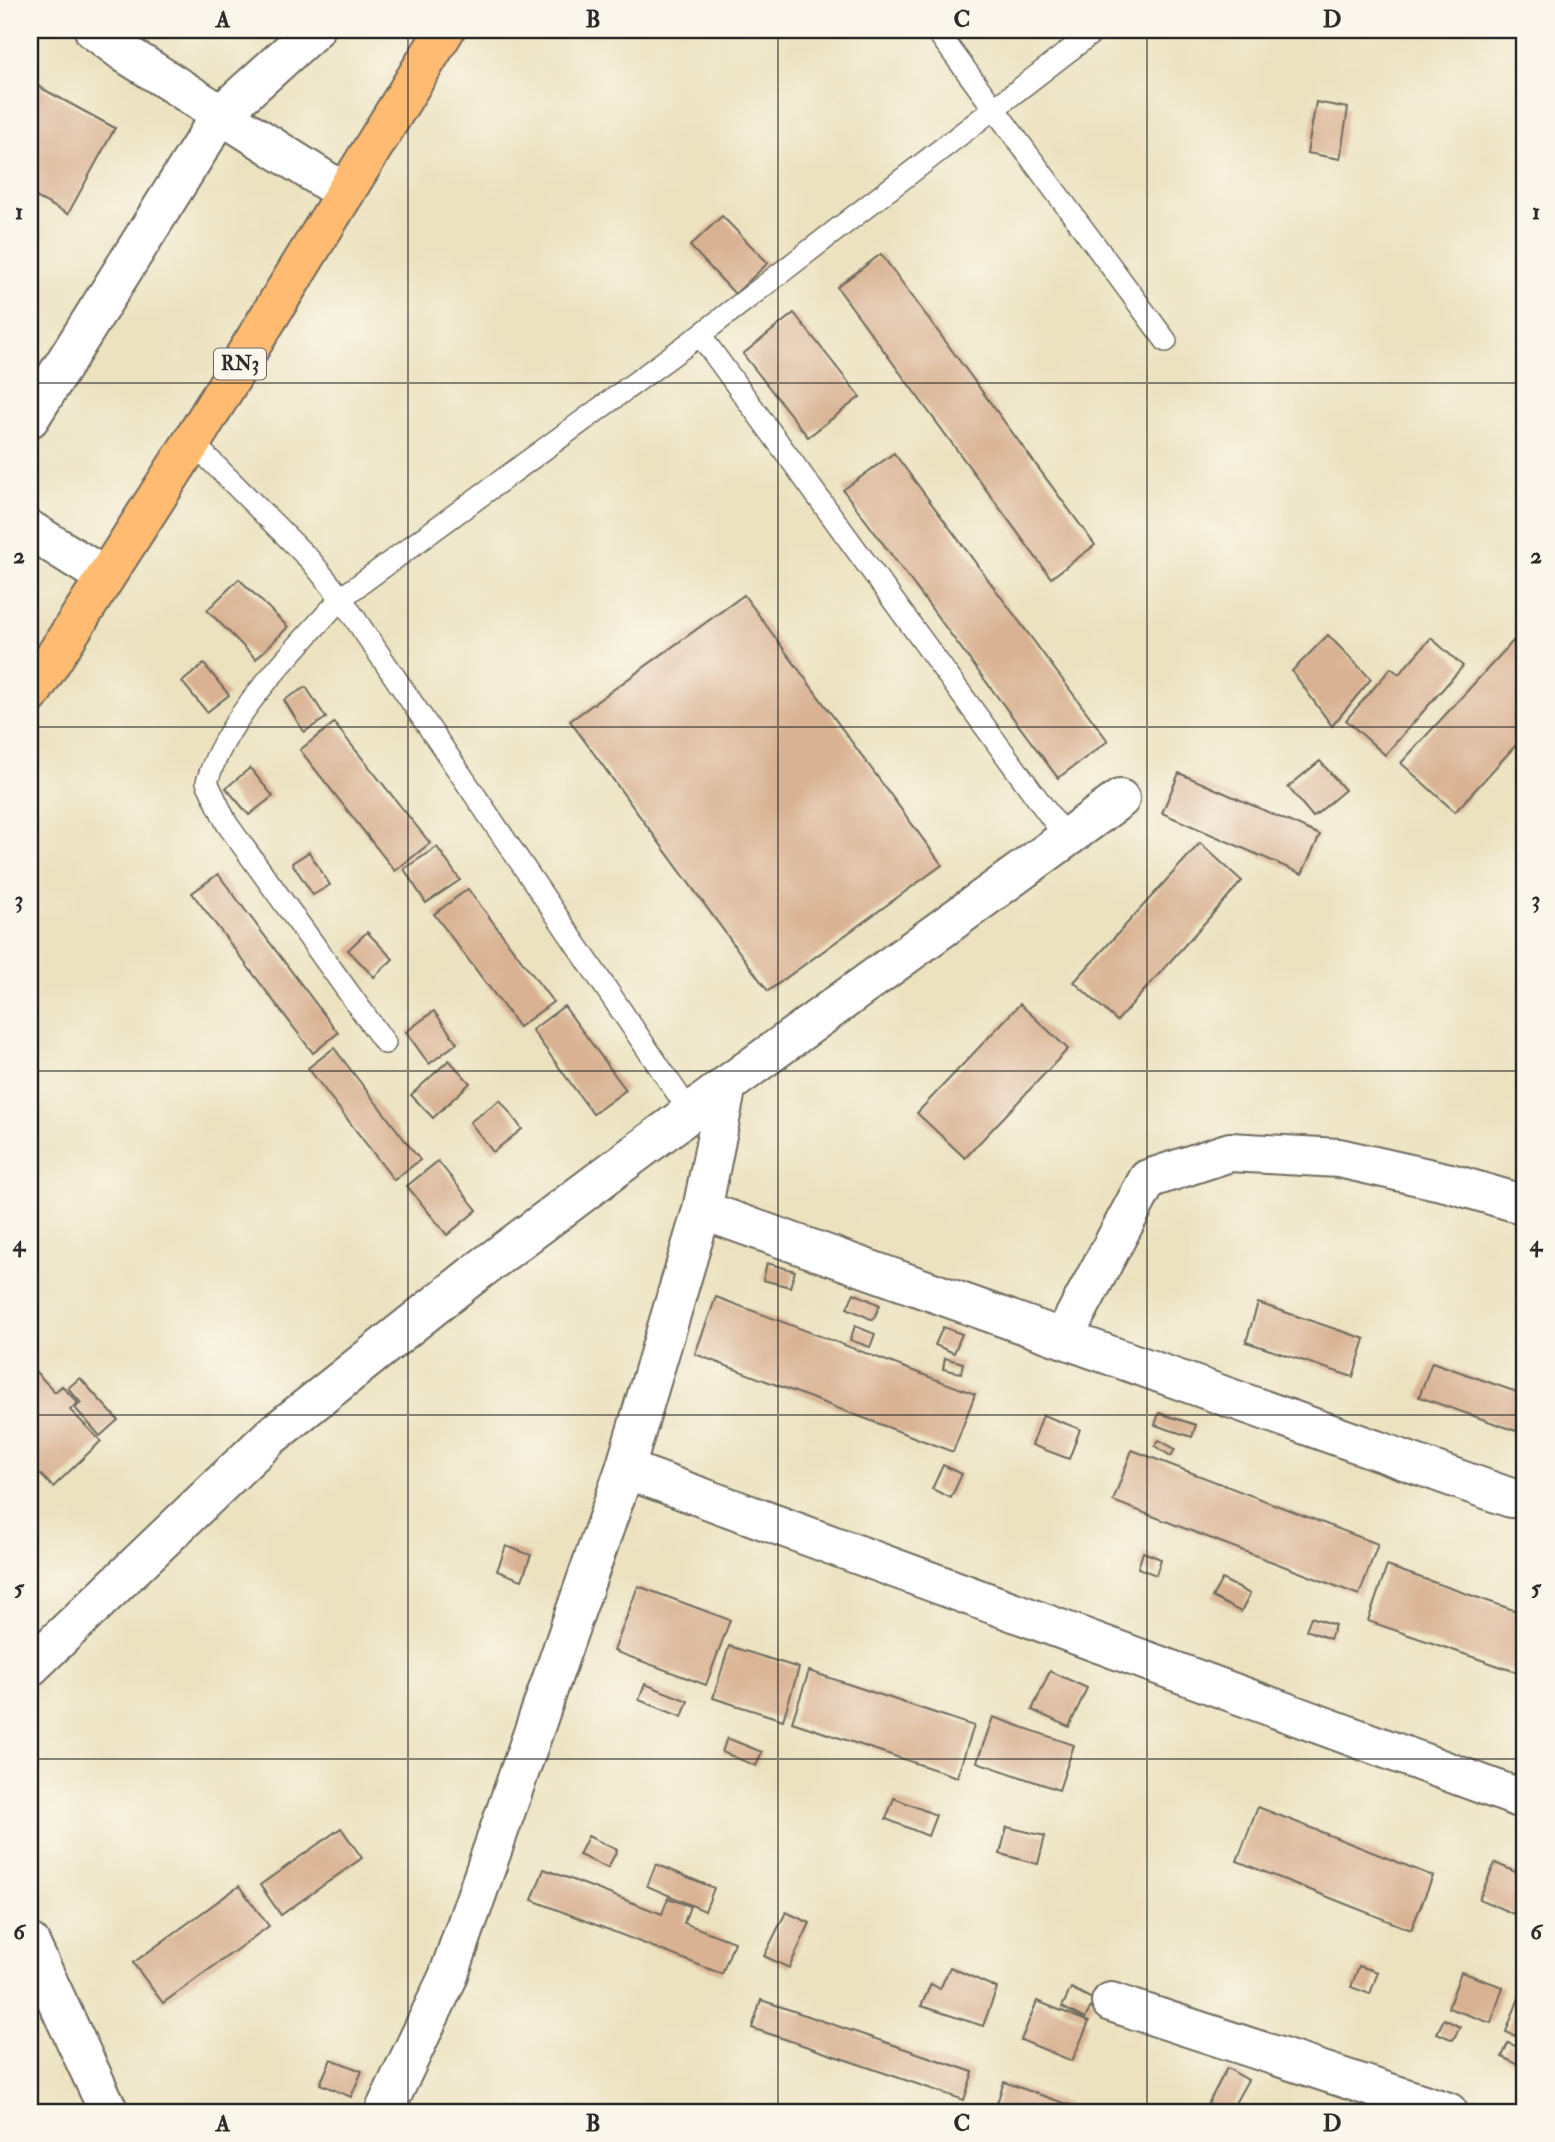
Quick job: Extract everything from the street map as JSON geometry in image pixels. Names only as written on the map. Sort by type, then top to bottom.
[{"type":"highway","name":"RN3","points":[[30,695],[191,442],[445,30]]},
{"type":"street","points":[[94,30],[126,54],[345,193]]},
{"type":"street","points":[[30,418],[221,114],[314,30]]},
{"type":"street","points":[[30,530],[105,577]]},
{"type":"street","points":[[30,1667],[270,1437],[473,1275],[692,1115],[727,1085],[1120,799]]},
{"type":"street","points":[[384,2112],[448,1977],[625,1469],[702,1210],[727,1085]]},
{"type":"street","points":[[1063,1338],[1148,1179],[1230,1152],[1339,1158],[1450,1183],[1525,1205]]},
{"type":"street","points":[[702,1210],[1511,1498]]},
{"type":"street","points":[[625,1469],[1525,1800]]},
{"type":"street","points":[[30,1943],[109,2112]]},
{"type":"street","points":[[1111,2002],[1448,2112]]},
{"type":"lane","points":[[936,30],[1166,341]]},
{"type":"lane","points":[[385,1043],[227,824],[207,782],[216,752],[264,686],[341,598],[700,335],[1096,30]]},
{"type":"lane","points":[[700,335],[1066,838]]},
{"type":"lane","points":[[191,442],[311,561],[341,598],[692,1115]]},
{"type":"building","points":[[32,83],[115,128],[68,214],[30,194]]},
{"type":"building","points":[[1316,102],[1348,108],[1340,159],[1307,153]]},
{"type":"building","points":[[722,216],[768,263],[735,294],[690,246]]},
{"type":"building","points":[[881,254],[1095,545],[1051,578],[837,287]]},
{"type":"building","points":[[794,313],[860,397],[808,437],[743,354]]},
{"type":"building","points":[[894,453],[1108,741],[1058,778],[843,490]]},
{"type":"building","points":[[239,579],[288,627],[256,659],[207,610]]},
{"type":"building","points":[[744,595],[942,865],[768,991],[570,721]]},
{"type":"building","points":[[1525,628],[1525,735],[1455,812],[1401,763]]},
{"type":"building","points":[[1328,635],[1371,679],[1332,726],[1292,671]]},
{"type":"building","points":[[1431,638],[1463,666],[1385,755],[1346,720],[1391,668],[1399,674]]},
{"type":"building","points":[[204,664],[229,695],[207,712],[182,682]]},
{"type":"building","points":[[306,687],[326,718],[304,732],[284,700]]},
{"type":"building","points":[[334,723],[430,843],[395,871],[300,750]]},
{"type":"building","points":[[1320,761],[1345,790],[1313,817],[1288,787]]},
{"type":"building","points":[[250,768],[273,796],[249,815],[226,788]]},
{"type":"building","points":[[1179,773],[1320,835],[1302,874],[1162,813]]},
{"type":"building","points":[[1200,843],[1242,881],[1117,1021],[1074,982]]},
{"type":"building","points":[[437,847],[460,880],[426,903],[404,869]]},
{"type":"building","points":[[309,852],[330,885],[313,895],[292,863]]},
{"type":"building","points":[[218,874],[338,1033],[313,1053],[192,893]]},
{"type":"building","points":[[468,889],[553,1002],[519,1027],[434,914]]},
{"type":"building","points":[[367,932],[393,959],[374,977],[348,950]]},
{"type":"building","points":[[1020,1004],[1068,1049],[965,1158],[917,1113]]},
{"type":"building","points":[[564,1006],[626,1090],[593,1114],[532,1030]]},
{"type":"building","points":[[434,1011],[457,1043],[429,1064],[406,1032]]},
{"type":"building","points":[[334,1048],[420,1160],[394,1180],[308,1068]]},
{"type":"building","points":[[449,1060],[470,1083],[433,1118],[411,1095]]},
{"type":"building","points":[[500,1100],[522,1129],[493,1152],[470,1122]]},
{"type":"building","points":[[438,1161],[477,1210],[447,1235],[407,1186]]},
{"type":"building","points":[[767,1263],[795,1271],[790,1287],[763,1280]]},
{"type":"building","points":[[854,1293],[880,1305],[873,1320],[847,1308]]},
{"type":"building","points":[[716,1297],[975,1394],[953,1452],[695,1354]]},
{"type":"building","points":[[1258,1303],[1365,1339],[1353,1377],[1246,1342]]},
{"type":"building","points":[[855,1326],[875,1334],[870,1347],[850,1340]]},
{"type":"building","points":[[943,1327],[962,1334],[954,1353],[935,1345]]},
{"type":"building","points":[[945,1358],[963,1363],[961,1373],[943,1369]]},
{"type":"building","points":[[1432,1362],[1525,1395],[1525,1434],[1419,1397]]},
{"type":"building","points":[[32,1368],[55,1392],[62,1386],[78,1403],[70,1410],[101,1441],[53,1487],[30,1464]]},
{"type":"building","points":[[80,1378],[118,1420],[100,1436],[75,1408],[81,1403],[68,1388]]},
{"type":"building","points":[[1159,1413],[1196,1425],[1192,1437],[1155,1425]]},
{"type":"building","points":[[1043,1415],[1080,1429],[1069,1459],[1032,1445]]},
{"type":"building","points":[[1159,1440],[1175,1449],[1171,1456],[1155,1446]]},
{"type":"building","points":[[1132,1450],[1378,1544],[1359,1595],[1113,1501]]},
{"type":"building","points":[[943,1465],[962,1474],[951,1498],[932,1489]]},
{"type":"building","points":[[506,1546],[531,1555],[522,1580],[497,1571]]},
{"type":"building","points":[[1143,1552],[1161,1559],[1156,1575],[1138,1568]]},
{"type":"building","points":[[1387,1566],[1525,1614],[1525,1675],[1368,1621]]},
{"type":"building","points":[[1222,1579],[1250,1594],[1241,1612],[1212,1597]]},
{"type":"building","points":[[638,1586],[730,1620],[706,1685],[614,1651]]},
{"type":"building","points":[[1311,1617],[1335,1625],[1330,1639],[1306,1630]]},
{"type":"building","points":[[729,1646],[799,1668],[783,1720],[713,1698]]},
{"type":"building","points":[[809,1671],[974,1726],[957,1777],[792,1722]]},
{"type":"building","points":[[1050,1671],[1087,1688],[1069,1727],[1032,1710]]},
{"type":"building","points":[[645,1684],[688,1701],[682,1717],[639,1700]]},
{"type":"building","points":[[993,1717],[1074,1745],[1059,1790],[977,1762]]},
{"type":"building","points":[[727,1738],[762,1752],[756,1766],[722,1752]]},
{"type":"building","points":[[894,1798],[936,1815],[928,1836],[886,1819]]},
{"type":"building","points":[[1258,1807],[1433,1876],[1411,1930],[1237,1861]]},
{"type":"building","points":[[1007,1827],[1045,1836],[1038,1864],[1000,1854]]},
{"type":"building","points":[[341,1828],[362,1858],[281,1915],[260,1885]]},
{"type":"building","points":[[588,1836],[617,1850],[608,1868],[579,1855]]},
{"type":"building","points":[[1495,1863],[1525,1876],[1525,1919],[1479,1899]]},
{"type":"building","points":[[656,1864],[714,1888],[705,1911],[647,1886]]},
{"type":"building","points":[[544,1869],[662,1914],[668,1898],[690,1906],[684,1923],[734,1942],[722,1974],[532,1900]]},
{"type":"building","points":[[239,1886],[269,1926],[163,2003],[133,1963]]},
{"type":"building","points":[[786,1912],[810,1923],[789,1968],[764,1956]]},
{"type":"building","points":[[1359,1966],[1378,1972],[1370,1994],[1351,1987]]},
{"type":"building","points":[[950,1967],[997,1988],[983,2026],[921,2006],[931,1984],[940,1989]]},
{"type":"building","points":[[1461,1972],[1503,1987],[1491,2023],[1448,2008]]},
{"type":"building","points":[[1071,1988],[1094,2000],[1085,2019],[1062,2007]]},
{"type":"building","points":[[1522,1990],[1525,1991],[1525,2040],[1506,2032]]},
{"type":"building","points":[[761,2000],[973,2072],[964,2100],[752,2028]]},
{"type":"building","points":[[1037,2001],[1089,2022],[1072,2061],[1021,2040]]},
{"type":"building","points":[[1444,2019],[1460,2027],[1453,2040],[1437,2033]]},
{"type":"building","points":[[1508,2043],[1525,2050],[1519,2065],[1502,2057]]},
{"type":"building","points":[[331,2059],[362,2071],[351,2097],[320,2084]]},
{"type":"building","points":[[1227,2068],[1248,2080],[1230,2112],[1208,2104]]},
{"type":"building","points":[[1004,2082],[1089,2112],[1002,2112],[995,2109]]}]
